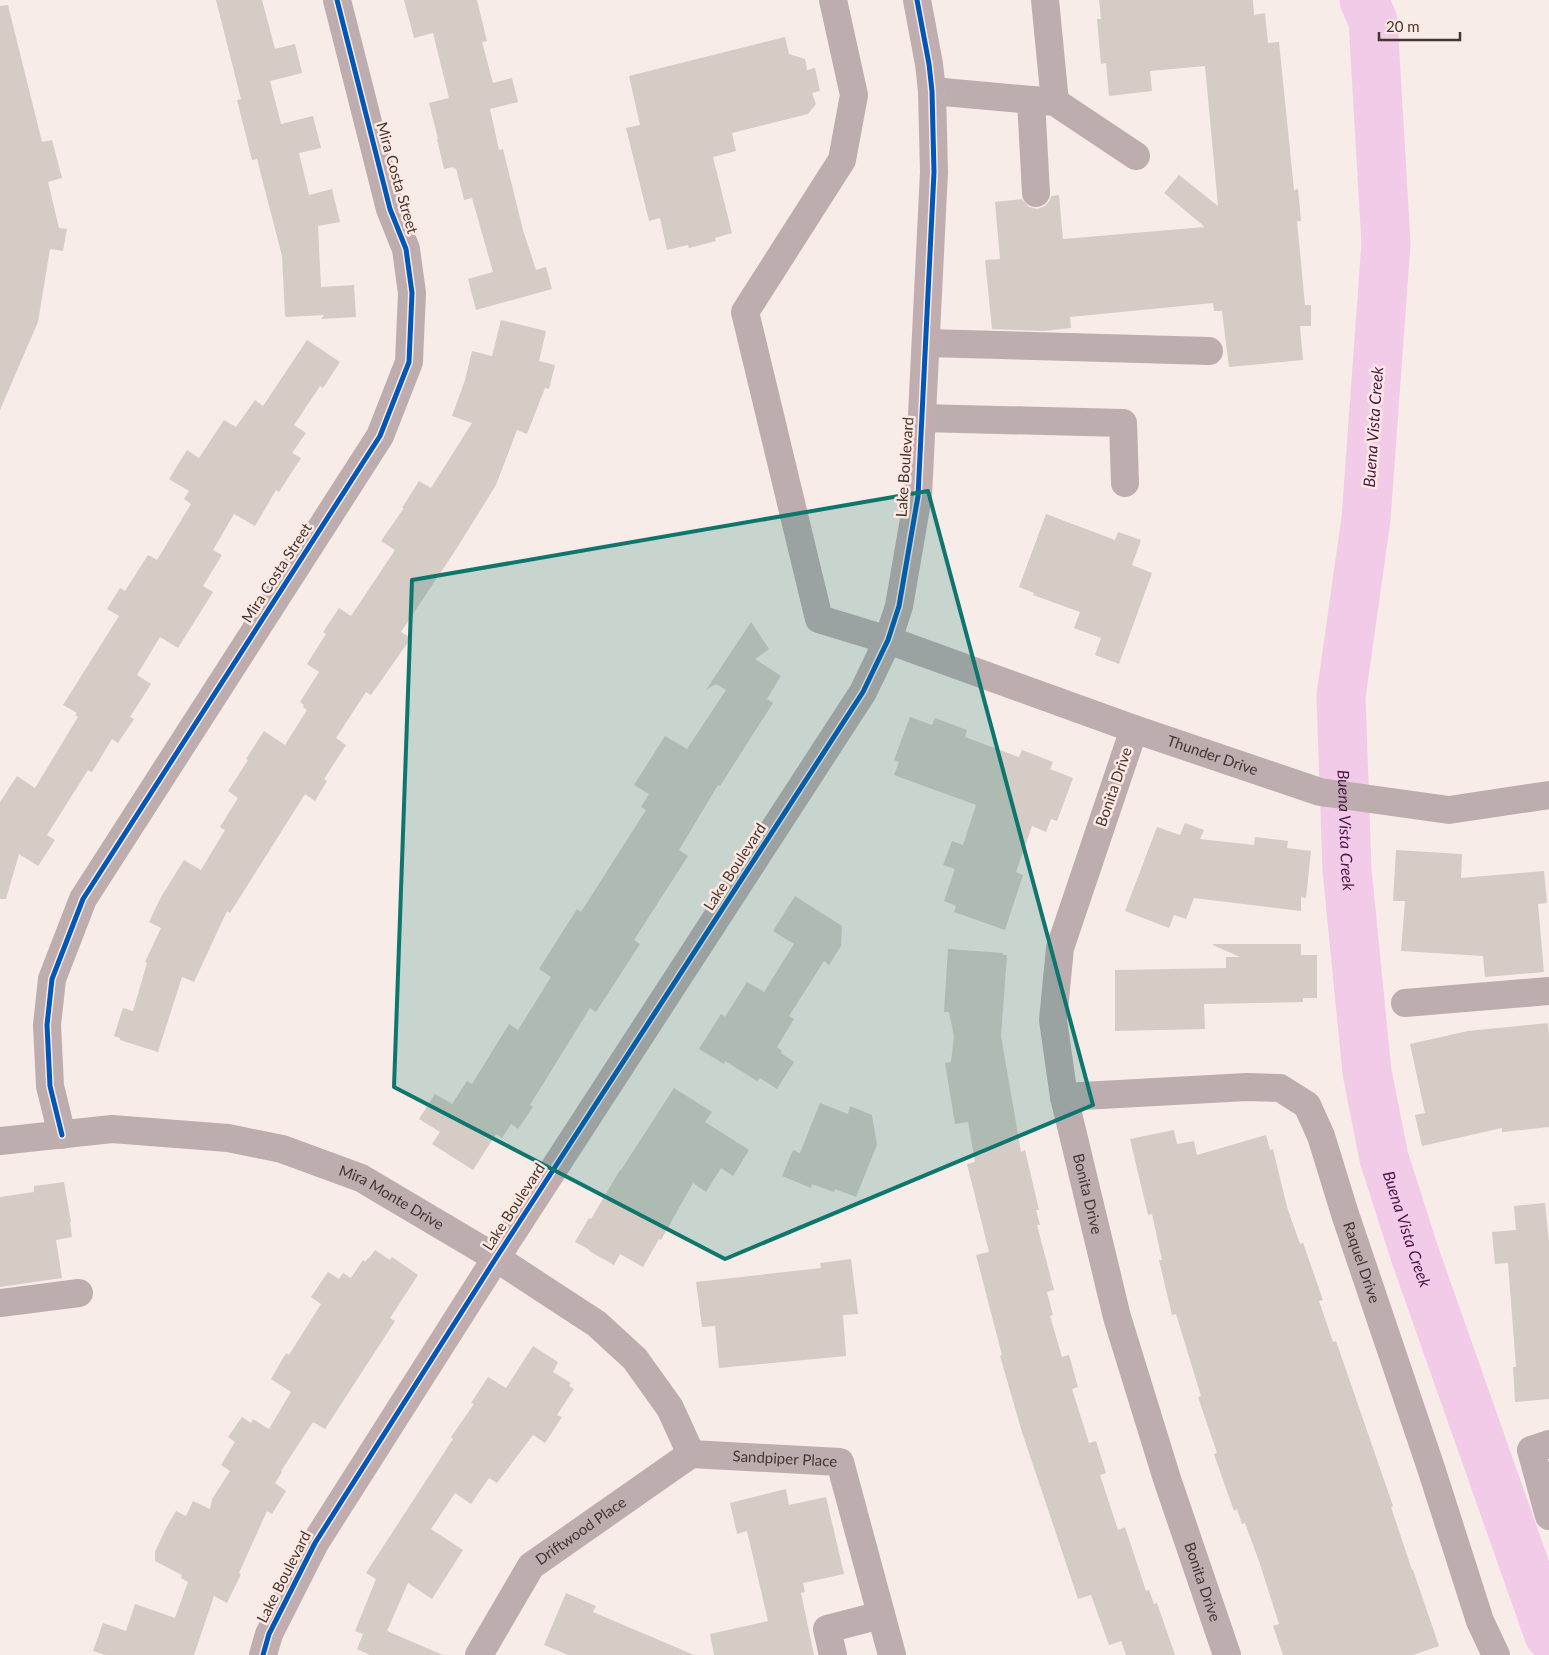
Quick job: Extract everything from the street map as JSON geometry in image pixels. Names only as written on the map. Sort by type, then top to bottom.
[{"type":"main road","name":"Lake Boulevard","points":[[263,1655],[269,1634],[315,1542],[496,1258],[864,692],[888,640],[901,599],[918,496],[934,172],[932,91],[917,0]]},
{"type":"street","name":"Mira Costa Street","points":[[62,1134],[50,1086],[47,1025],[52,979],[83,899],[380,436],[409,362],[412,293],[406,249],[390,209],[337,0]]},
{"type":"street","name":"Thunder Drive","points":[[833,0],[854,95],[842,160],[745,312],[819,619],[888,640],[1134,729],[1320,792],[1450,810],[1549,795]]},
{"type":"street","points":[[1036,193],[1043,101],[1045,0]]},
{"type":"street","points":[[932,91],[1043,101],[1136,156]]},
{"type":"street","points":[[926,343],[1209,351]]},
{"type":"street","points":[[922,418],[1123,422],[1125,483]]},
{"type":"street","name":"Bonita Drive","points":[[1134,729],[1060,948],[1053,1020],[1064,1097],[1118,1317],[1167,1479],[1226,1655]]},
{"type":"street","points":[[1405,1003],[1549,990]]},
{"type":"street","name":"Raquel Drive","points":[[1064,1097],[1247,1087],[1280,1088],[1307,1105],[1321,1136],[1345,1214],[1480,1620],[1496,1655]]},
{"type":"street","name":"Mira Monte Drive","points":[[0,1141],[112,1129],[228,1138],[282,1149],[361,1178],[496,1258],[597,1324],[634,1359],[670,1408],[691,1454]]},
{"type":"street","points":[[0,1303],[79,1293]]},
{"type":"street","points":[[1540,1447],[1549,1516]]},
{"type":"street","name":"Sandpiper Place","points":[[691,1454],[840,1462],[892,1655]]},
{"type":"street","name":"Driftwood Place","points":[[479,1655],[531,1566],[691,1454]]},
{"type":"street","points":[[833,1655],[827,1629],[881,1614]]},
{"type":"highlighted area","points":[[928,491],[1093,1105],[725,1259],[394,1087],[412,580]]},
{"type":"building","points":[[216,0],[262,0],[275,49],[295,44],[302,73],[270,81],[281,124],[313,116],[321,148],[299,153],[309,195],[332,189],[340,222],[318,226],[321,287],[354,285],[356,317],[321,319],[324,315],[286,317],[285,315],[282,256],[257,159],[252,160],[237,100],[241,99]]},
{"type":"building","points":[[404,0],[477,0],[487,41],[482,42],[493,83],[512,78],[518,102],[490,109],[499,150],[503,149],[523,230],[536,270],[546,267],[552,289],[476,310],[468,279],[493,272],[472,198],[464,200],[456,168],[444,169],[429,103],[449,98],[433,33],[414,38]]},
{"type":"building","points":[[1099,0],[1253,0],[1254,15],[1265,13],[1268,43],[1279,42],[1294,190],[1298,189],[1301,221],[1297,221],[1305,305],[1311,305],[1311,326],[1300,326],[1303,360],[1229,367],[1222,311],[1214,311],[1213,303],[1070,317],[1071,328],[1043,331],[992,329],[985,260],[1000,259],[995,202],[1022,199],[1029,207],[1037,209],[1045,206],[1051,196],[1059,195],[1063,239],[1205,227],[1164,193],[1179,175],[1218,206],[1205,66],[1150,71],[1152,91],[1109,96],[1106,63],[1101,64],[1097,19],[1101,19]]},
{"type":"building","points":[[8,5],[42,142],[52,140],[62,178],[48,182],[59,228],[67,229],[63,251],[50,249],[38,322],[0,410],[0,6]]},
{"type":"building","points":[[785,37],[789,54],[805,59],[807,70],[815,68],[820,91],[812,93],[816,104],[808,114],[732,133],[736,151],[713,157],[732,233],[715,238],[716,241],[689,248],[688,245],[667,250],[660,218],[649,221],[626,128],[640,125],[629,76]]},
{"type":"building","points":[[501,320],[546,331],[539,361],[555,365],[549,389],[545,388],[527,434],[517,430],[496,485],[401,632],[411,638],[371,695],[366,692],[336,738],[346,745],[324,779],[327,781],[315,801],[305,794],[230,913],[227,911],[194,982],[182,977],[158,1052],[120,1040],[120,1038],[114,1036],[123,1008],[133,1011],[147,963],[145,962],[161,928],[149,922],[161,897],[184,860],[201,870],[225,830],[220,827],[238,798],[228,791],[264,731],[285,745],[307,710],[300,702],[319,672],[307,664],[326,634],[323,632],[339,608],[351,616],[395,550],[381,541],[404,508],[402,508],[419,481],[431,488],[472,423],[452,416],[465,380],[472,351],[492,356]]},
{"type":"building","points":[[307,340],[340,362],[323,388],[320,386],[294,425],[306,433],[292,453],[301,458],[279,492],[276,490],[255,526],[234,514],[213,550],[222,555],[203,586],[213,592],[178,648],[160,637],[137,675],[151,684],[130,717],[134,719],[118,743],[112,739],[92,772],[88,770],[47,835],[55,840],[38,866],[19,854],[6,899],[0,899],[0,802],[17,776],[35,788],[78,717],[75,715],[77,713],[63,705],[119,616],[107,609],[120,588],[125,591],[148,555],[157,560],[191,504],[184,499],[189,491],[169,479],[187,450],[199,458],[224,420],[236,427],[255,400],[263,406]]},
{"type":"building","points":[[1046,514],[1115,540],[1118,532],[1141,540],[1132,565],[1152,573],[1119,664],[1095,655],[1101,638],[1074,628],[1080,612],[1033,595],[1034,593],[1019,587]]},
{"type":"building","points":[[751,622],[769,649],[755,659],[781,676],[767,699],[773,703],[720,786],[718,785],[679,850],[688,856],[634,940],[640,944],[596,1012],[590,1008],[530,1105],[533,1107],[518,1129],[511,1124],[502,1138],[496,1134],[473,1170],[432,1144],[440,1132],[419,1119],[435,1094],[452,1104],[467,1081],[472,1084],[509,1024],[518,1030],[551,977],[539,969],[577,909],[581,912],[646,810],[641,807],[649,794],[634,785],[665,736],[687,749],[726,690],[716,684],[706,690]]},
{"type":"building","points":[[910,717],[932,725],[935,718],[967,730],[965,737],[1019,757],[1022,750],[1053,762],[1050,769],[1073,778],[1057,821],[1051,819],[1046,832],[1032,826],[1016,872],[1023,875],[1005,930],[954,912],[956,906],[944,901],[955,869],[943,865],[952,841],[963,845],[976,805],[894,775],[899,762],[894,760]]},
{"type":"building","points":[[1185,823],[1204,830],[1200,839],[1254,845],[1255,837],[1288,841],[1287,848],[1311,851],[1306,898],[1301,897],[1301,911],[1194,898],[1186,919],[1174,915],[1169,928],[1125,911],[1157,827],[1180,835]]},
{"type":"building","points":[[1396,850],[1462,854],[1461,878],[1544,871],[1547,903],[1538,904],[1544,972],[1485,977],[1483,956],[1401,951],[1405,901],[1393,901]]},
{"type":"building","points":[[795,896],[842,926],[841,946],[829,965],[824,961],[789,1016],[794,1019],[777,1047],[782,1051],[781,1053],[794,1062],[777,1089],[760,1078],[757,1081],[725,1061],[724,1064],[699,1049],[721,1014],[725,1017],[747,982],[764,992],[794,944],[773,931]]},
{"type":"building","points":[[1213,944],[1301,944],[1301,955],[1317,955],[1317,998],[1303,998],[1303,1002],[1204,1004],[1205,1029],[1115,1031],[1115,970],[1226,968],[1226,957],[1240,957]]},
{"type":"building","points":[[948,949],[1003,953],[1003,955],[1007,955],[1001,1036],[1021,1152],[1025,1150],[1039,1210],[1036,1210],[1040,1225],[1037,1225],[1054,1290],[1047,1292],[1053,1315],[1050,1316],[1062,1357],[1069,1355],[1078,1387],[1072,1389],[1089,1443],[1096,1441],[1106,1473],[1100,1475],[1118,1530],[1125,1527],[1146,1591],[1149,1590],[1154,1604],[1157,1603],[1175,1655],[1126,1655],[1121,1641],[1109,1645],[1091,1595],[1078,1599],[1022,1432],[1000,1356],[1002,1355],[976,1255],[989,1252],[967,1164],[975,1162],[968,1122],[955,1124],[945,1063],[951,1062],[954,1036],[949,1012],[944,1012]]},
{"type":"building","points":[[1548,1023],[1549,1127],[1502,1132],[1502,1128],[1422,1146],[1415,1115],[1425,1113],[1410,1044],[1468,1031]]},
{"type":"building","points":[[674,1088],[712,1112],[705,1122],[749,1150],[733,1176],[721,1168],[706,1192],[693,1183],[661,1240],[659,1239],[643,1267],[620,1254],[614,1265],[575,1242]]},
{"type":"building","points":[[820,1103],[848,1114],[850,1106],[872,1115],[877,1145],[856,1197],[835,1189],[834,1192],[812,1184],[811,1188],[782,1176],[793,1150],[800,1153]]},
{"type":"building","points":[[1174,1130],[1177,1144],[1194,1141],[1197,1155],[1266,1135],[1270,1150],[1273,1149],[1287,1207],[1300,1244],[1303,1243],[1323,1300],[1319,1301],[1333,1342],[1336,1341],[1439,1646],[1413,1655],[1283,1655],[1273,1626],[1279,1624],[1260,1564],[1245,1523],[1242,1524],[1237,1509],[1234,1511],[1223,1480],[1214,1454],[1217,1453],[1198,1397],[1201,1396],[1176,1314],[1172,1315],[1159,1260],[1162,1260],[1152,1214],[1148,1215],[1130,1139]]},
{"type":"building","points":[[64,1182],[72,1237],[56,1240],[62,1278],[0,1287],[0,1197],[34,1192],[34,1186]]},
{"type":"building","points":[[1545,1203],[1549,1242],[1549,1399],[1515,1402],[1513,1367],[1516,1367],[1508,1263],[1495,1264],[1492,1232],[1516,1230],[1514,1206]]},
{"type":"building","points":[[375,1250],[390,1260],[392,1257],[418,1275],[390,1318],[395,1321],[325,1429],[313,1422],[281,1471],[275,1483],[286,1491],[272,1514],[267,1511],[227,1603],[214,1596],[194,1655],[105,1655],[93,1651],[103,1623],[126,1631],[135,1604],[175,1618],[188,1582],[181,1578],[182,1575],[155,1561],[155,1552],[166,1528],[176,1511],[186,1516],[193,1501],[210,1509],[212,1499],[230,1471],[221,1465],[235,1442],[228,1437],[242,1417],[251,1423],[253,1419],[269,1429],[291,1392],[271,1379],[286,1353],[289,1355],[321,1304],[311,1297],[328,1272],[339,1279],[343,1273],[351,1278],[363,1260],[365,1262]]},
{"type":"building","points":[[851,1259],[858,1314],[843,1315],[846,1356],[719,1368],[715,1326],[702,1327],[696,1282],[821,1268],[820,1263]]},
{"type":"building","points":[[533,1346],[558,1362],[553,1372],[571,1383],[569,1386],[574,1389],[557,1415],[562,1417],[545,1443],[533,1435],[497,1483],[489,1478],[471,1504],[455,1493],[431,1529],[463,1550],[432,1599],[408,1583],[387,1631],[443,1655],[370,1655],[357,1649],[363,1634],[355,1631],[376,1579],[366,1573],[453,1439],[451,1437],[474,1404],[471,1403],[488,1377],[506,1388]]},
{"type":"building","points":[[786,1489],[789,1505],[826,1497],[844,1574],[803,1583],[805,1592],[801,1593],[814,1655],[714,1655],[710,1634],[768,1621],[747,1531],[737,1534],[730,1503]]},
{"type":"building","points":[[566,1593],[596,1606],[593,1612],[694,1655],[568,1655],[544,1645]]},
{"type":"waterway","name":"Buena Vista Creek","points":[[1364,0],[1373,21],[1386,243],[1366,519],[1341,696],[1347,870],[1367,1072],[1384,1158],[1415,1255],[1549,1635]]},
{"type":"cycle path","points":[[62,1135],[50,1086],[47,1025],[52,979],[83,899],[380,436],[409,362],[412,293],[406,249],[390,209],[337,0]]},
{"type":"cycle path","points":[[263,1655],[269,1634],[315,1543],[496,1258],[863,692],[888,640],[899,606],[918,496],[934,172],[932,91],[917,0]]}]
